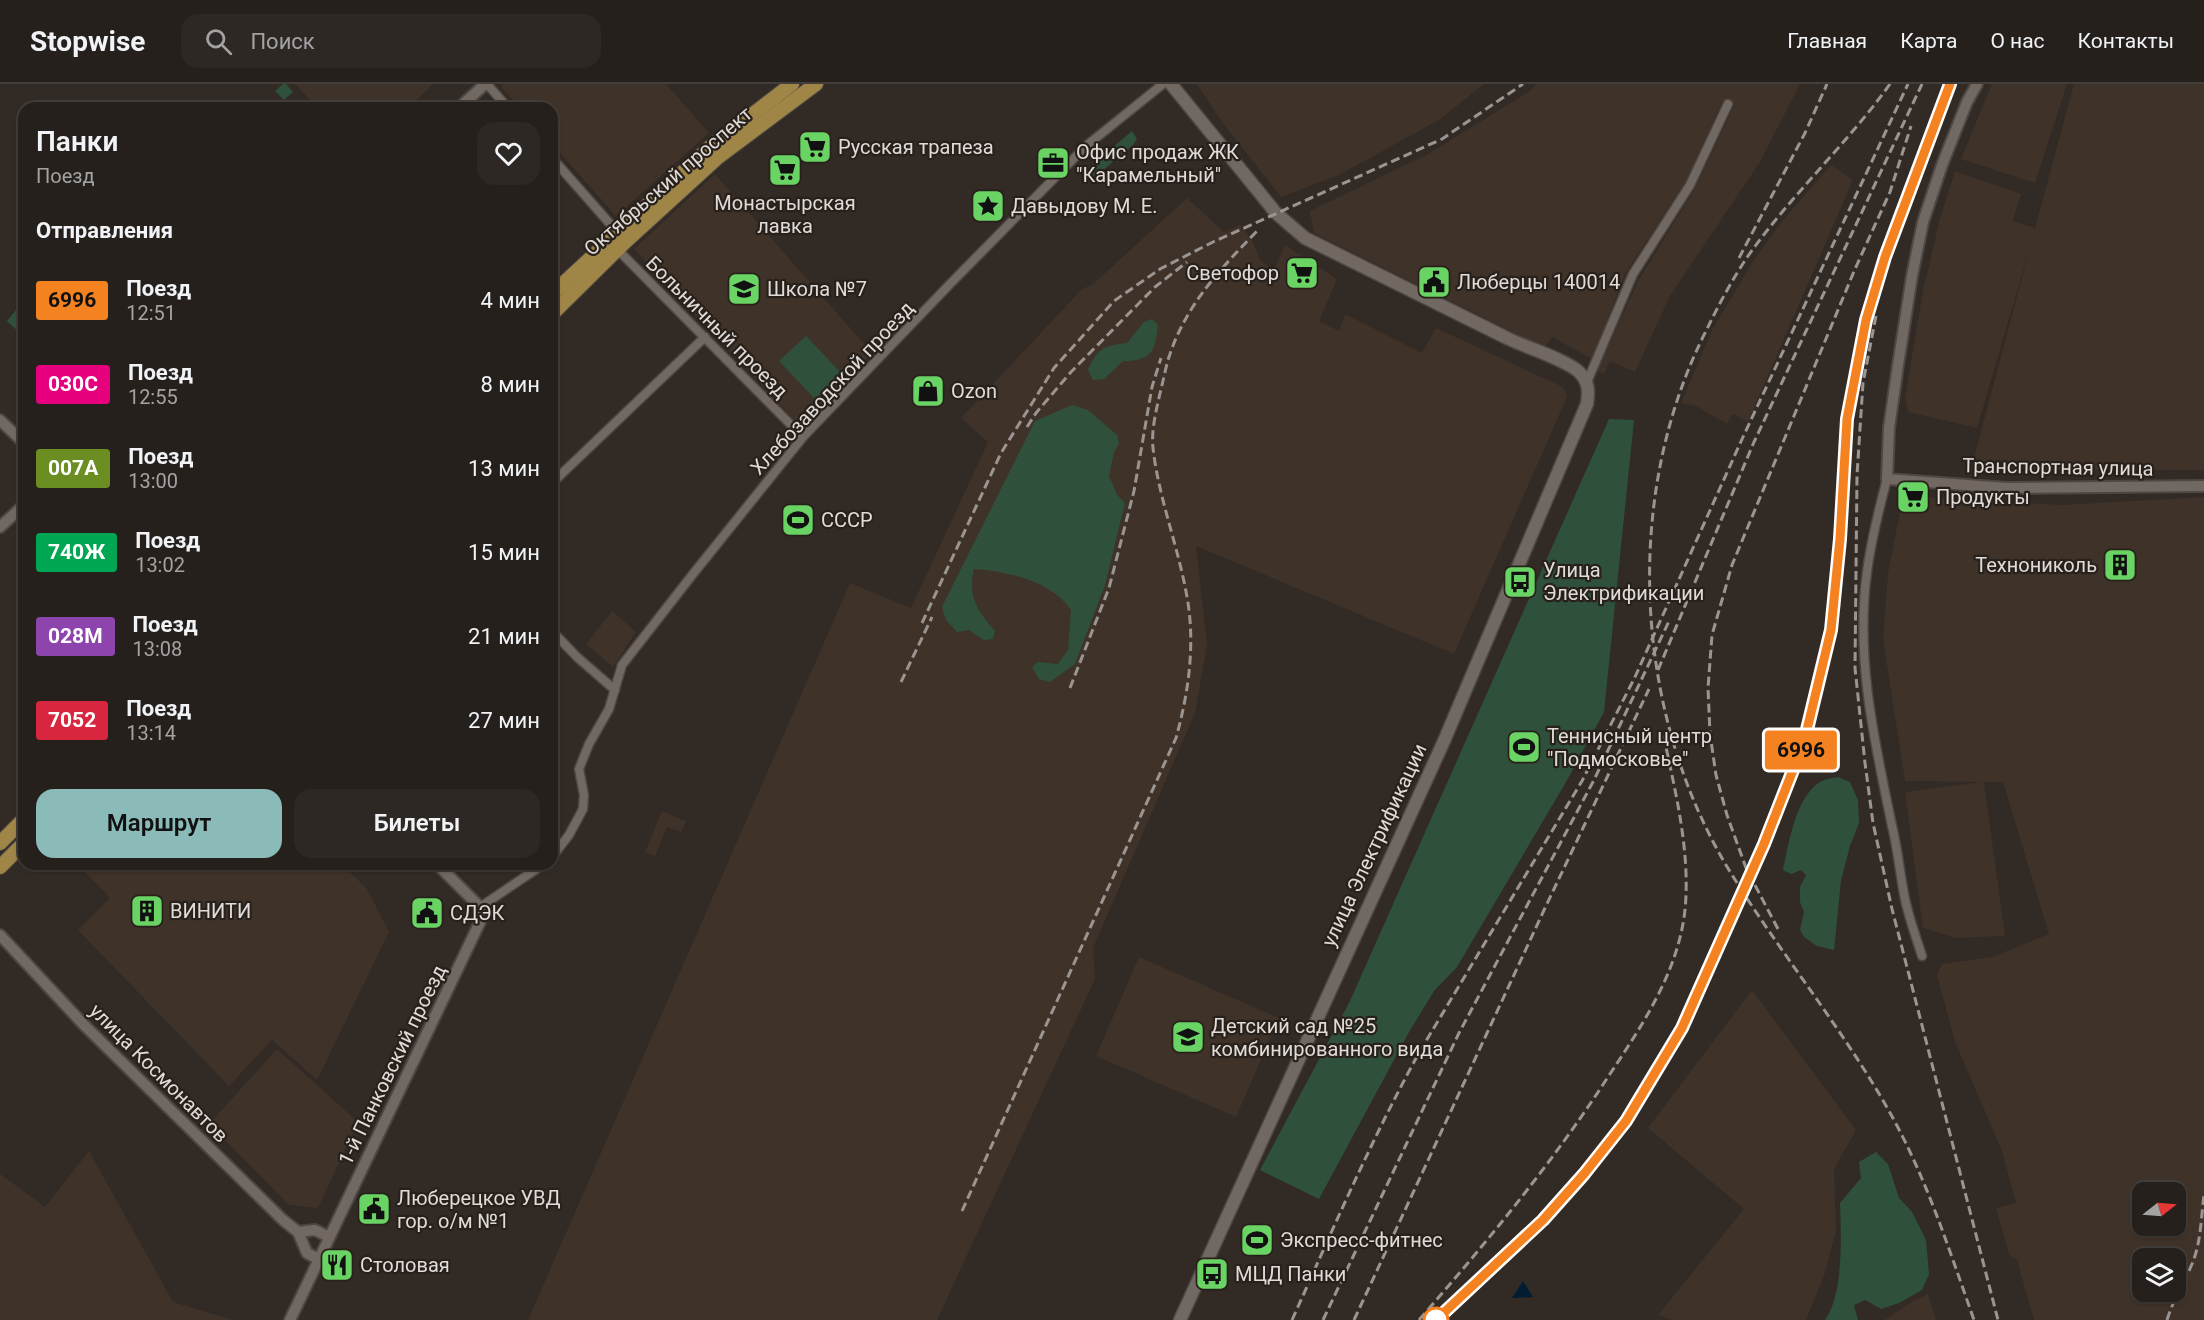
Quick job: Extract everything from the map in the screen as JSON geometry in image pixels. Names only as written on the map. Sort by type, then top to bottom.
[{"type":"main road","name":"Октябрьский проспект","points":[[558,307],[617,241],[709,148],[792,84]]},
{"type":"main road","name":"Октябрьский проспект","points":[[558,289],[717,158],[816,84]]},
{"type":"main road","points":[[1171,84],[1276,213],[1305,238],[1519,344],[1570,366],[1587,382]]},
{"type":"main road","name":"улица Электрификации","points":[[1180,1320],[1444,741],[1587,404],[1589,391],[1587,382]]},
{"type":"main road","points":[[0,843],[18,825]]},
{"type":"main road","points":[[0,867],[18,849]]},
{"type":"street","points":[[466,102],[486,84],[502,102]]},
{"type":"street","name":"Хлебозаводской проезд","points":[[558,849],[569,835],[583,809],[584,795],[579,769],[589,744],[609,709],[622,665],[803,438],[1086,146],[1163,84]]},
{"type":"street","points":[[1922,956],[1906,901],[1874,743],[1865,669],[1866,573],[1887,478],[1889,428],[1896,375],[1923,222],[1963,112],[1977,84]]},
{"type":"street","points":[[1587,382],[1633,274],[1689,185],[1728,104]]},
{"type":"street","name":"Больничный проезд","points":[[558,166],[617,241],[705,337],[803,438]]},
{"type":"street","points":[[558,477],[705,337]]},
{"type":"street","points":[[0,420],[18,437]]},
{"type":"street","name":"Транспортная улица","points":[[1887,478],[2007,488],[2204,486]]},
{"type":"street","points":[[0,527],[18,510]]},
{"type":"street","points":[[558,637],[615,690]]},
{"type":"street","points":[[443,870],[480,907],[535,870]]},
{"type":"street","name":"1-й Панковский проезд","points":[[291,1320],[480,922],[480,907]]},
{"type":"street","name":"улица Космонавтов","points":[[0,935],[92,1033],[282,1220],[298,1232]]},
{"type":"street","points":[[318,1259],[307,1253],[298,1232],[315,1230],[329,1237]]},
{"type":"shaded area","points":[[295,84],[433,84],[414,102],[312,102]]},
{"type":"shaded area","points":[[504,84],[666,84],[709,133],[616,216],[558,151],[558,102],[515,102],[501,87]]},
{"type":"shaded area","points":[[1197,84],[1484,84],[1439,120],[1339,175],[1281,197],[1222,122]]},
{"type":"shaded area","points":[[1537,84],[1800,84],[1760,162],[1670,296],[1635,372],[1610,361],[1604,374],[1597,371],[1638,281],[1695,188],[1734,106],[1722,102],[1688,178],[1625,274],[1592,359],[1552,337],[1545,348],[1314,233],[1310,211],[1428,154],[1530,91]]},
{"type":"shaded area","points":[[1992,84],[2067,84],[2035,183],[1961,159]]},
{"type":"shaded area","points":[[2074,84],[2204,84],[2204,470],[1971,469],[2031,244],[1977,428],[1908,412],[1905,398],[1923,291],[1940,218],[1955,171],[2021,194],[2013,221],[2035,228]]},
{"type":"shaded area","points":[[1831,165],[1853,180],[1748,422],[1733,414],[1727,424],[1696,406],[1681,403],[1713,328],[1755,258],[1783,220]]},
{"type":"shaded area","name":"Школа №7","points":[[715,174],[872,353],[800,426],[634,249]]},
{"type":"shaded area","points":[[1187,198],[1224,232],[1240,225],[1251,238],[1261,261],[1274,270],[1285,245],[1337,279],[1319,321],[1339,331],[1345,314],[1422,353],[1436,328],[1563,387],[1567,397],[1454,654],[1196,546],[1207,645],[1195,713],[1093,948],[1095,979],[937,1320],[528,1320],[850,583],[911,608],[988,442],[961,418],[1082,289],[1092,285]]},
{"type":"shaded area","points":[[1903,496],[2061,505],[2204,497],[2204,1320],[2034,1320],[2017,1260],[2009,1255],[1996,1208],[2016,1203],[2002,1151],[1955,1042],[1937,975],[1942,964],[1992,957],[2049,934],[2003,782],[1984,782],[2005,936],[1956,938],[1923,928],[1905,792],[1982,782],[1905,781],[1883,639],[1888,573]]},
{"type":"shaded area","points":[[612,611],[636,632],[613,667],[586,644]]},
{"type":"shaded area","points":[[662,811],[686,821],[681,832],[667,827],[655,856],[645,852]]},
{"type":"shaded area","points":[[83,870],[348,870],[367,889],[389,932],[317,1080],[272,1040],[229,1086],[78,930],[110,898]]},
{"type":"shaded area","name":"Детский сад №25 комбинированного вида","points":[[1139,957],[1279,1018],[1236,1117],[1096,1056]]},
{"type":"shaded area","points":[[1752,990],[1856,1130],[1834,1169],[1836,1231],[1825,1273],[1806,1320],[1673,1320],[1658,1315],[1744,1209],[1648,1128]]},
{"type":"shaded area","points":[[277,1049],[358,1122],[318,1208],[289,1205],[209,1124]]},
{"type":"shaded area","points":[[89,1151],[173,1302],[233,1320],[0,1320],[0,1174],[45,1207]]},
{"type":"shaded area","points":[[1928,1294],[1936,1320],[1885,1320],[1913,1301]]},
{"type":"green space","points":[[286,84],[293,92],[284,100],[275,91]]},
{"type":"green space","points":[[1132,131],[1137,139],[1133,145],[1096,176],[1090,177],[1084,172]]},
{"type":"green space","points":[[18,307],[18,331],[7,321]]},
{"type":"green space","points":[[1152,319],[1158,325],[1150,353],[1140,359],[1123,361],[1104,379],[1093,380],[1088,370],[1098,353],[1112,345],[1127,343],[1144,322]]},
{"type":"green space","points":[[806,336],[842,374],[815,399],[779,361]]},
{"type":"green space","points":[[1072,405],[1088,410],[1117,435],[1119,443],[1114,452],[1109,476],[1117,495],[1125,503],[1105,585],[1075,664],[1050,682],[1039,679],[1032,667],[1038,662],[1058,664],[1068,650],[1071,610],[1052,591],[1015,575],[974,569],[973,596],[979,610],[995,631],[993,639],[984,640],[969,630],[957,632],[946,620],[942,607],[1035,421]]},
{"type":"green space","name":"Теннисный центр \"Подмосковье\"","points":[[1609,419],[1634,420],[1604,712],[1566,782],[1457,967],[1434,991],[1409,1032],[1319,1199],[1260,1170],[1350,1001]]},
{"type":"green space","points":[[1838,777],[1850,782],[1858,800],[1859,823],[1841,880],[1834,950],[1817,946],[1804,937],[1800,930],[1804,912],[1800,902],[1800,887],[1806,875],[1801,870],[1791,874],[1783,870],[1794,822],[1805,799],[1811,789],[1820,782]]},
{"type":"green space","points":[[1876,1152],[1888,1164],[1899,1198],[1912,1212],[1926,1240],[1929,1274],[1922,1290],[1899,1303],[1881,1309],[1865,1300],[1854,1305],[1858,1320],[1825,1320],[1836,1295],[1838,1280],[1841,1247],[1840,1203],[1861,1178],[1859,1162]]},
{"type":"water","points":[[1523,1281],[1533,1297],[1512,1298]]},
{"type":"railway","points":[[922,623],[1001,453],[1054,368],[1114,301],[1160,269],[1213,242],[1442,139],[1523,84]]},
{"type":"railway","points":[[1739,258],[1805,133],[1827,84]]},
{"type":"railway","points":[[1890,84],[1748,256],[1707,329],[1680,393],[1661,461],[1651,531],[1650,602],[1657,673],[1673,742],[1697,808],[1729,870],[1749,902],[1855,1056],[1894,1120],[1928,1193],[1974,1320]]},
{"type":"railway","points":[[1292,1320],[1353,1184],[1402,1084],[1582,781],[1635,677],[1743,437],[1908,84]]},
{"type":"railway","points":[[1658,670],[1754,442],[1922,84]]},
{"type":"railway","points":[[1436,1320],[1543,1220],[1584,1174],[1626,1121],[1682,1028],[1764,844],[1804,742],[1831,630],[1840,539],[1847,419],[1866,320],[1885,257],[1950,84]]},
{"type":"railway","points":[[1778,929],[1746,868],[1727,815],[1716,775],[1710,734],[1708,688],[1712,635],[1732,565],[1855,269],[1890,192],[1911,126]]},
{"type":"railway","points":[[962,1211],[1176,738],[1189,671],[1190,620],[1180,564],[1156,468],[1153,448],[1155,418],[1169,358],[1186,318],[1207,286],[1259,229]]},
{"type":"railway","points":[[1027,427],[1071,372],[1155,287],[1187,262]]},
{"type":"railway","points":[[1876,316],[1863,383],[1857,475],[1855,668],[1865,763],[1873,823],[1892,909],[1998,1320]]},
{"type":"railway","points":[[1070,688],[1109,588],[1134,491],[1152,387],[1161,358]]},
{"type":"railway","points":[[901,682],[932,617]]},
{"type":"railway","points":[[1323,1320],[1459,1033],[1594,780],[1670,619]]},
{"type":"railway","points":[[1354,1320],[1649,689]]},
{"type":"railway","points":[[1419,1320],[1493,1233],[1563,1143],[1634,1037],[1670,970],[1684,921],[1686,874],[1679,813],[1663,733]]},
{"type":"railway","points":[[2167,1320],[2195,1256],[2204,1195]]},
{"type":"train","name":"6996","points":[[1436,1320],[1543,1220],[1584,1174],[1626,1121],[1682,1028],[1764,844],[1804,742],[1831,630],[1840,539],[1847,419],[1866,320],[1885,257],[1950,84]]},
{"type":"place","name":"Русская трапеза","points":[[815,147]]},
{"type":"place","name":"Офис продаж ЖК \"Карамельный\"","points":[[1053,163]]},
{"type":"place","name":"Монастырская лавка","points":[[785,170]]},
{"type":"place","name":"Давыдову М. Е.","points":[[988,206]]},
{"type":"place","name":"Светофор","points":[[1302,273]]},
{"type":"place","name":"Люберцы 140014","points":[[1434,282]]},
{"type":"place","name":"Школа №7","points":[[744,289]]},
{"type":"place","name":"Ozon","points":[[928,391]]},
{"type":"place","name":"Продукты","points":[[1913,497]]},
{"type":"place","name":"СССР","points":[[798,520]]},
{"type":"place","name":"Технониколь","points":[[2120,565]]},
{"type":"place","name":"Улица Электрификации","points":[[1520,582]]},
{"type":"place","name":"Теннисный центр \"Подмосковье\"","points":[[1524,747]]},
{"type":"place","name":"ВИНИТИ","points":[[147,911]]},
{"type":"place","name":"СДЭК","points":[[427,913]]},
{"type":"place","name":"Детский сад №25 комбинированного вида","points":[[1188,1037]]},
{"type":"place","name":"Люберецкое УВД гор. о/м №1","points":[[374,1209]]},
{"type":"place","name":"Экспресс-фитнес","points":[[1257,1240]]},
{"type":"place","name":"Столовая","points":[[337,1265]]},
{"type":"place","name":"МЦД Панки","points":[[1212,1274]]}]
